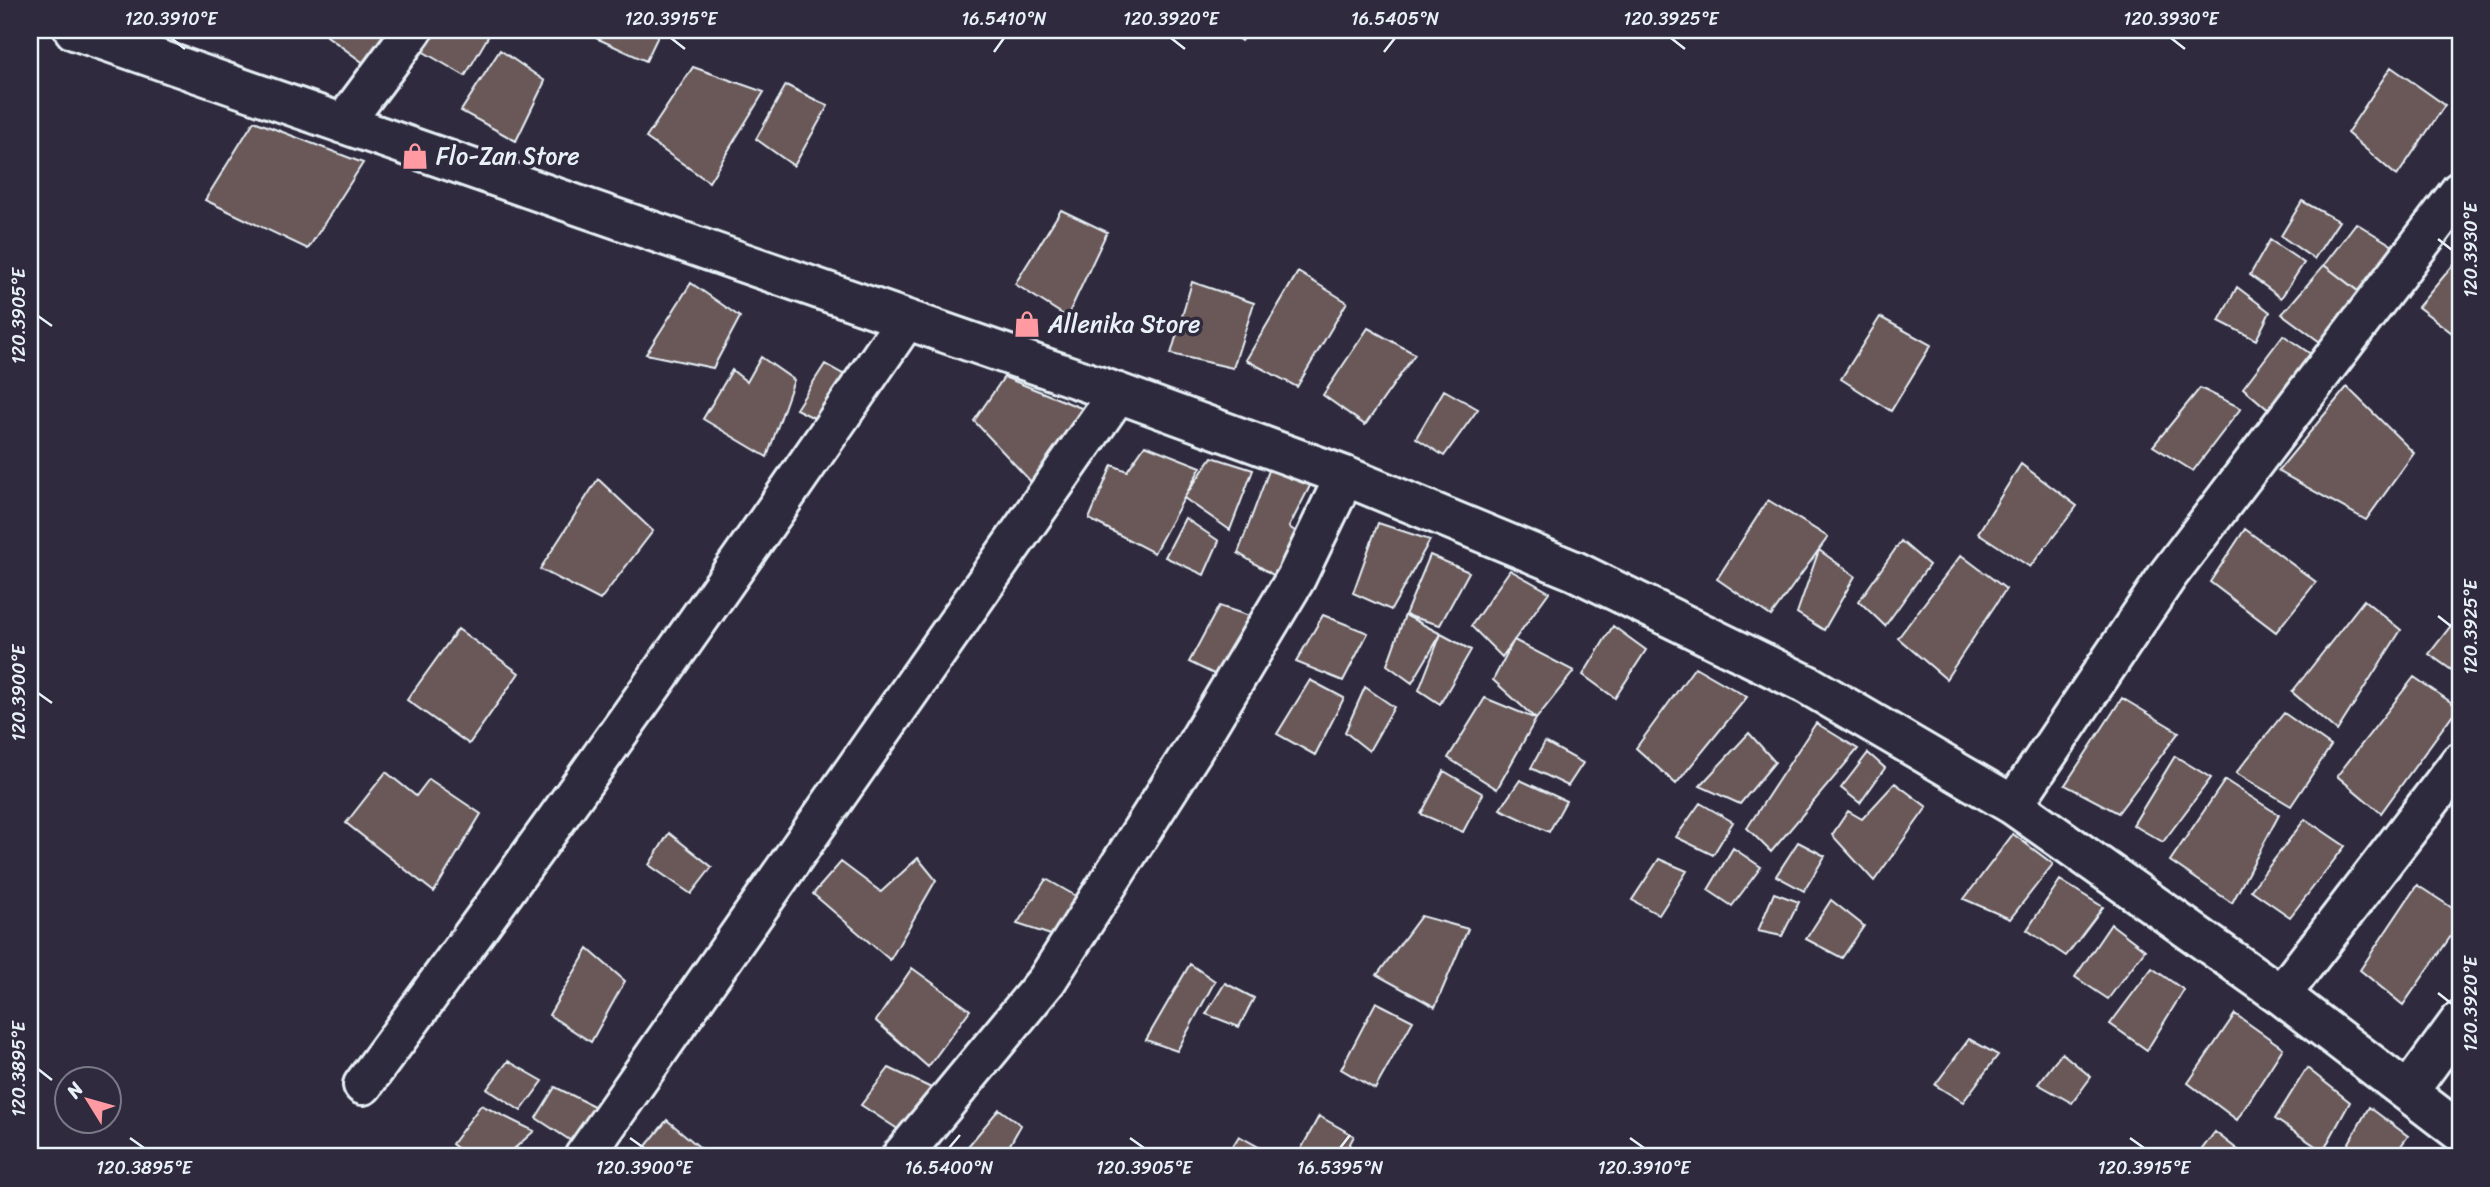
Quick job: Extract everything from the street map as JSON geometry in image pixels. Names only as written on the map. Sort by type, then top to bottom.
[{"type":"street","points":[[74,30],[1118,393],[1345,476],[1575,571],[1808,685],[2013,805],[2281,995],[2460,1132]]},
{"type":"street","points":[[343,124],[414,30]]},
{"type":"street","points":[[2013,805],[2168,575],[2460,191]]},
{"type":"street","points":[[363,1085],[547,835],[765,528],[906,320]]},
{"type":"street","points":[[584,1157],[1118,393]]},
{"type":"street","points":[[901,1157],[1047,980],[1193,750],[1289,590],[1345,476]]},
{"type":"street","points":[[2281,995],[2460,762]]},
{"type":"street","points":[[2408,1092],[2460,1021]]},
{"type":"building","points":[[331,30],[393,30],[369,67],[327,36]]},
{"type":"building","points":[[426,30],[492,30],[465,76],[415,47]]},
{"type":"building","points":[[601,30],[661,30],[646,61],[596,38]]},
{"type":"building","points":[[1227,30],[1251,30],[1241,41]]},
{"type":"building","points":[[500,50],[545,81],[516,141],[461,111]]},
{"type":"building","points":[[693,67],[764,92],[709,182],[646,138]]},
{"type":"building","points":[[2391,67],[2445,105],[2397,176],[2347,133]]},
{"type":"building","points":[[786,85],[828,106],[794,166],[756,139]]},
{"type":"building","points":[[254,121],[363,163],[308,249],[205,200]]},
{"type":"building","points":[[2302,201],[2339,221],[2314,259],[2281,236]]},
{"type":"building","points":[[1061,210],[1107,232],[1067,317],[1015,284]]},
{"type":"building","points":[[2356,223],[2398,249],[2363,295],[2324,265]]},
{"type":"building","points":[[2270,240],[2304,263],[2281,298],[2250,275]]},
{"type":"building","points":[[2460,259],[2460,339],[2418,307]]},
{"type":"building","points":[[2324,265],[2363,295],[2320,342],[2282,314]]},
{"type":"building","points":[[1298,272],[1347,302],[1297,387],[1246,360]]},
{"type":"building","points":[[1192,282],[1254,303],[1233,368],[1171,354]]},
{"type":"building","points":[[691,283],[740,317],[713,368],[646,354]]},
{"type":"building","points":[[2237,287],[2270,312],[2256,340],[2219,321]]},
{"type":"building","points":[[1880,317],[1931,345],[1891,411],[1841,379]]},
{"type":"building","points":[[1368,328],[1415,354],[1365,425],[1323,395]]},
{"type":"building","points":[[2283,335],[2321,361],[2278,418],[2243,388]]},
{"type":"building","points":[[761,357],[794,380],[767,457],[703,419],[732,370],[747,382]]},
{"type":"building","points":[[825,364],[848,377],[824,423],[796,409]]},
{"type":"building","points":[[1004,377],[1096,414],[1034,485],[974,421]]},
{"type":"building","points":[[2347,387],[2414,453],[2366,520],[2278,471]]},
{"type":"building","points":[[2200,388],[2241,408],[2193,471],[2153,446]]},
{"type":"building","points":[[1444,390],[1478,409],[1444,456],[1416,438]]},
{"type":"building","points":[[1145,445],[1201,467],[1154,553],[1089,519],[1112,465],[1127,471]]},
{"type":"building","points":[[1212,457],[1253,470],[1230,530],[1184,498]]},
{"type":"building","points":[[2021,464],[2077,506],[2030,567],[1978,533]]},
{"type":"building","points":[[1271,465],[1311,484],[1289,527],[1311,542],[1286,583],[1238,553]]},
{"type":"building","points":[[598,479],[653,531],[600,600],[540,569]]},
{"type":"building","points":[[1768,500],[1828,537],[1771,616],[1717,579]]},
{"type":"building","points":[[1185,518],[1219,541],[1204,575],[1165,557]]},
{"type":"building","points":[[1378,523],[1430,540],[1391,610],[1353,593]]},
{"type":"building","points":[[2245,529],[2316,582],[2276,632],[2210,582]]},
{"type":"building","points":[[1901,541],[1929,565],[1885,626],[1859,601]]},
{"type":"building","points":[[1819,550],[1855,576],[1824,630],[1797,613]]},
{"type":"building","points":[[1430,555],[1469,572],[1440,625],[1405,615]]},
{"type":"building","points":[[1961,555],[2006,589],[1946,679],[1898,638]]},
{"type":"building","points":[[1510,570],[1549,592],[1502,657],[1471,626]]},
{"type":"building","points":[[2364,600],[2401,630],[2337,731],[2292,692]]},
{"type":"building","points":[[1219,606],[1259,619],[1226,680],[1189,662]]},
{"type":"building","points":[[2460,614],[2460,676],[2429,654]]},
{"type":"building","points":[[1323,615],[1368,633],[1343,681],[1296,662]]},
{"type":"building","points":[[1405,615],[1441,634],[1412,683],[1387,665]]},
{"type":"building","points":[[1613,626],[1646,650],[1615,698],[1583,675]]},
{"type":"building","points":[[458,629],[519,673],[469,744],[407,700]]},
{"type":"building","points":[[1441,634],[1471,650],[1440,704],[1419,690]]},
{"type":"building","points":[[1514,640],[1574,671],[1536,719],[1493,680]]},
{"type":"building","points":[[1695,667],[1747,697],[1676,784],[1636,748]]},
{"type":"building","points":[[2414,677],[2458,707],[2381,813],[2337,776]]},
{"type":"building","points":[[1310,680],[1344,698],[1315,755],[1277,734]]},
{"type":"building","points":[[1365,687],[1394,707],[1369,751],[1345,732]]},
{"type":"building","points":[[1485,698],[1536,719],[1497,789],[1448,758]]},
{"type":"building","points":[[2122,698],[2179,732],[2118,813],[2065,785]]},
{"type":"building","points":[[2284,713],[2331,746],[2291,806],[2236,773]]},
{"type":"building","points":[[1816,723],[1858,749],[1771,852],[1747,828]]},
{"type":"building","points":[[1749,733],[1775,762],[1740,804],[1700,786]]},
{"type":"building","points":[[1545,742],[1583,763],[1568,786],[1531,768]]},
{"type":"building","points":[[1868,753],[1885,768],[1860,803],[1841,788]]},
{"type":"building","points":[[2175,756],[2211,778],[2163,842],[2133,825]]},
{"type":"building","points":[[1444,771],[1483,794],[1463,832],[1421,814]]},
{"type":"building","points":[[386,772],[416,796],[429,779],[481,814],[434,892],[346,823]]},
{"type":"building","points":[[1520,780],[1566,801],[1549,832],[1500,809]]},
{"type":"building","points":[[2225,780],[2279,815],[2232,903],[2170,861]]},
{"type":"building","points":[[1895,783],[1927,807],[1874,881],[1832,835],[1848,811],[1862,819]]},
{"type":"building","points":[[1700,803],[1733,822],[1713,855],[1676,837]]},
{"type":"building","points":[[2305,819],[2345,846],[2290,917],[2251,890]]},
{"type":"building","points":[[669,833],[712,867],[691,894],[649,865]]},
{"type":"building","points":[[2013,834],[2053,864],[2010,919],[1964,899]]},
{"type":"building","points":[[1798,842],[1825,856],[1804,891],[1776,876]]},
{"type":"building","points":[[1733,848],[1761,867],[1732,906],[1708,890]]},
{"type":"building","points":[[918,858],[936,880],[890,960],[813,894],[841,862],[881,892]]},
{"type":"building","points":[[1659,859],[1687,871],[1659,915],[1632,900]]},
{"type":"building","points":[[1046,879],[1083,900],[1057,937],[1017,924]]},
{"type":"building","points":[[2060,880],[2103,907],[2066,956],[2027,930]]},
{"type":"building","points":[[2417,885],[2460,913],[2460,923],[2403,1005],[2360,970]]},
{"type":"building","points":[[1774,893],[1799,902],[1782,936],[1758,931]]},
{"type":"building","points":[[1831,900],[1864,926],[1842,958],[1806,939]]},
{"type":"building","points":[[1421,916],[1468,929],[1435,1007],[1377,975]]},
{"type":"building","points":[[2111,924],[2145,950],[2108,999],[2075,977]]},
{"type":"building","points":[[588,949],[625,981],[591,1042],[549,1015]]},
{"type":"building","points":[[1190,964],[1215,981],[1177,1051],[1146,1040]]},
{"type":"building","points":[[912,968],[970,1010],[928,1067],[876,1021]]},
{"type":"building","points":[[2152,968],[2184,990],[2147,1050],[2110,1024]]},
{"type":"building","points":[[1225,983],[1254,998],[1239,1027],[1206,1014]]},
{"type":"building","points":[[1376,1002],[1413,1021],[1375,1089],[1341,1069]]},
{"type":"building","points":[[2235,1014],[2283,1048],[2237,1120],[2188,1083]]},
{"type":"building","points":[[1969,1039],[1998,1055],[1963,1102],[1935,1085]]},
{"type":"building","points":[[2460,1045],[2460,1071],[2447,1062]]},
{"type":"building","points":[[2062,1053],[2091,1077],[2072,1103],[2038,1084]]},
{"type":"building","points":[[508,1061],[543,1081],[521,1111],[487,1089]]},
{"type":"building","points":[[889,1068],[944,1094],[913,1139],[861,1105]]},
{"type":"building","points":[[2307,1068],[2350,1102],[2323,1151],[2275,1119]]},
{"type":"building","points":[[555,1087],[598,1108],[579,1146],[536,1118]]},
{"type":"building","points":[[481,1105],[534,1131],[505,1157],[469,1157],[452,1144]]},
{"type":"building","points":[[2369,1107],[2408,1136],[2393,1157],[2341,1157]]},
{"type":"building","points":[[999,1109],[1021,1125],[1003,1157],[973,1157],[964,1151]]},
{"type":"building","points":[[1319,1116],[1354,1136],[1343,1157],[1305,1157],[1299,1153]]},
{"type":"building","points":[[667,1120],[710,1156],[637,1157]]},
{"type":"building","points":[[2215,1132],[2247,1157],[2196,1157]]},
{"type":"building","points":[[1239,1136],[1273,1155],[1272,1157],[1226,1157]]},
{"type":"building","points":[[515,1148],[539,1157],[509,1157]]},
{"type":"place","name":"Flo-Zan Store","points":[[415,156]]},
{"type":"place","name":"Allenika Store","points":[[1027,324]]}]
